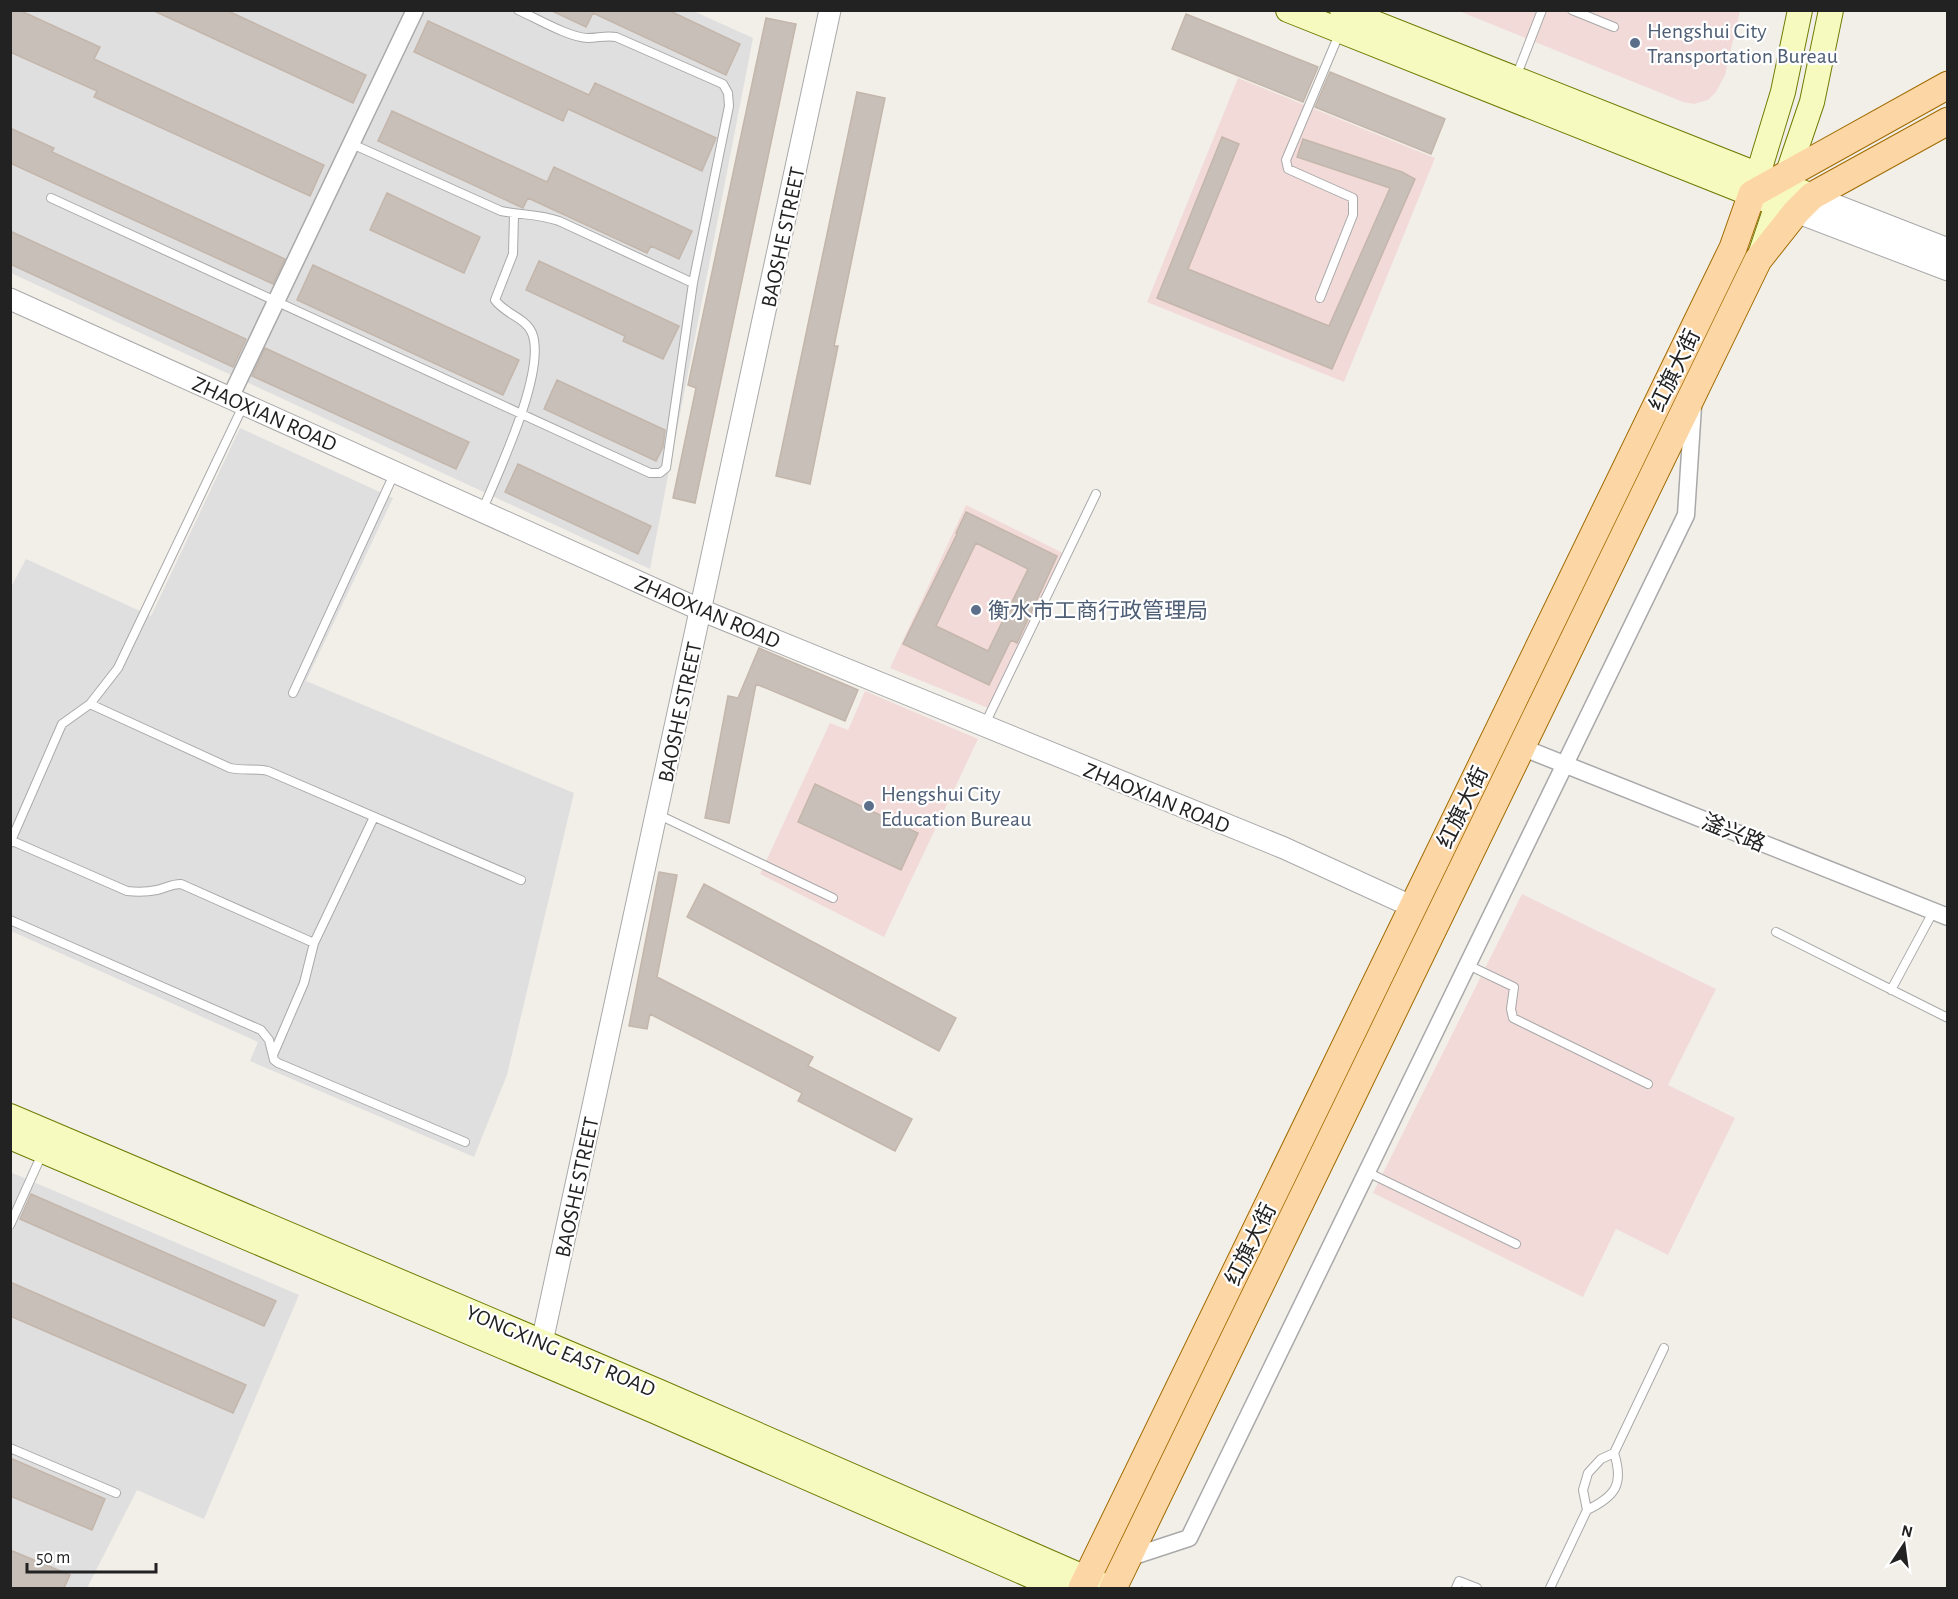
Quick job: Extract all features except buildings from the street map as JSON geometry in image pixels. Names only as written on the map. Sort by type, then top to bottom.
[{"type":"main road","points":[[1288,10],[1341,21],[1515,80],[1780,190]]},
{"type":"main road","name":"红旗大街","points":[[1093,1585],[1413,906],[1733,248],[1780,190],[1783,92],[1800,10]]},
{"type":"main road","name":"红旗大街","points":[[1113,1588],[1758,260],[1780,190],[1812,102],[1831,10]]},
{"type":"main road","points":[[1341,21],[1780,190],[1947,122]]},
{"type":"main road","points":[[1780,190],[1947,85]]},
{"type":"main road","name":"YONGXING EAST ROAD","points":[[10,1116],[542,1342],[1093,1585]]},
{"type":"main road","name":"YONGXING EAST ROAD","points":[[10,1137],[652,1410],[1059,1588]]},
{"type":"street","points":[[237,401],[277,301],[415,10]]},
{"type":"street","name":"BAOSHE STREET","points":[[542,1342],[830,10]]},
{"type":"street","points":[[1780,190],[1947,249]]},
{"type":"street","points":[[1780,190],[1947,270]]},
{"type":"street","name":"ZHAOXIAN ROAD","points":[[10,299],[701,610],[1284,848],[1413,906]]},
{"type":"street","points":[[1128,1558],[1189,1538],[1468,965],[1686,515],[1694,392]]},
{"type":"street","name":"滏兴路","points":[[1521,747],[1940,914]]},
{"type":"lane","points":[[51,198],[650,473],[660,473],[666,468],[693,283],[729,106],[728,93],[723,84],[616,37],[605,35],[587,38],[574,35],[518,10]]},
{"type":"lane","points":[[1515,80],[1542,10]]},
{"type":"lane","points":[[1572,10],[1614,27]]},
{"type":"lane","points":[[1320,298],[1353,215],[1353,198],[1288,169],[1286,160],[1341,21]]},
{"type":"lane","points":[[352,144],[501,211],[543,215],[559,221],[693,283]]},
{"type":"lane","points":[[482,511],[512,441],[535,364],[535,344],[531,330],[524,322],[501,309],[495,300],[513,254],[514,214]]},
{"type":"lane","points":[[237,401],[118,668],[90,704],[62,724],[11,841],[127,891],[140,892],[159,889],[171,884],[181,884],[314,943]]},
{"type":"lane","points":[[293,693],[395,472]]},
{"type":"lane","points":[[984,726],[1096,494]]},
{"type":"lane","points":[[90,704],[230,768],[268,771],[521,880]]},
{"type":"lane","points":[[657,814],[833,898]]},
{"type":"lane","points":[[273,1055],[304,983],[314,943],[374,817]]},
{"type":"lane","points":[[1891,990],[1940,914]]},
{"type":"lane","points":[[10,920],[261,1030],[269,1040],[278,1063],[465,1142]]},
{"type":"lane","points":[[1776,932],[1947,1018]]},
{"type":"lane","points":[[1468,965],[1514,987],[1511,1009],[1513,1018],[1648,1084]]},
{"type":"lane","points":[[10,1225],[44,1151]]},
{"type":"lane","points":[[1367,1172],[1516,1244]]},
{"type":"lane","points":[[1550,1588],[1587,1510],[1583,1490],[1588,1473],[1601,1459],[1614,1453],[1664,1348]]},
{"type":"lane","points":[[10,1448],[116,1493]]},
{"type":"lane","points":[[1587,1510],[1601,1504],[1614,1491],[1618,1483],[1620,1476],[1614,1453]]},
{"type":"lane","points":[[1456,1588],[1459,1581],[1477,1588]]},
{"type":"shaded area","points":[[691,10],[753,38],[650,569],[11,273],[10,11]]},
{"type":"shaded area","name":"Hengshui City Transportation Bureau","points":[[1459,11],[1740,11],[1725,75],[1716,92],[1708,100],[1694,104],[1683,102]]},
{"type":"shaded area","points":[[1238,78],[1435,158],[1344,382],[1147,302]]},
{"type":"shaded area","points":[[240,428],[393,498],[306,681],[574,793],[507,1075],[474,1157],[250,1061],[258,1042],[11,931],[10,589],[26,559],[151,616]]},
{"type":"shaded area","name":"衡水市工商行政管理局","points":[[966,505],[1063,553],[988,708],[890,668]]},
{"type":"shaded area","name":"Hengshui City Education Bureau","points":[[865,691],[978,739],[884,937],[760,874],[830,723],[848,730]]},
{"type":"shaded area","points":[[1522,894],[1716,989],[1668,1085],[1735,1118],[1668,1255],[1616,1229],[1583,1297],[1373,1193]]},
{"type":"shaded area","points":[[10,1172],[299,1295],[204,1519],[137,1490],[87,1588],[11,1588]]},
{"type":"place","name":"Hengshui City Transportation Bureau","points":[[1635,43]]},
{"type":"place","name":"衡水市工商行政管理局","points":[[976,610]]},
{"type":"place","name":"Hengshui City Education Bureau","points":[[869,806]]}]
